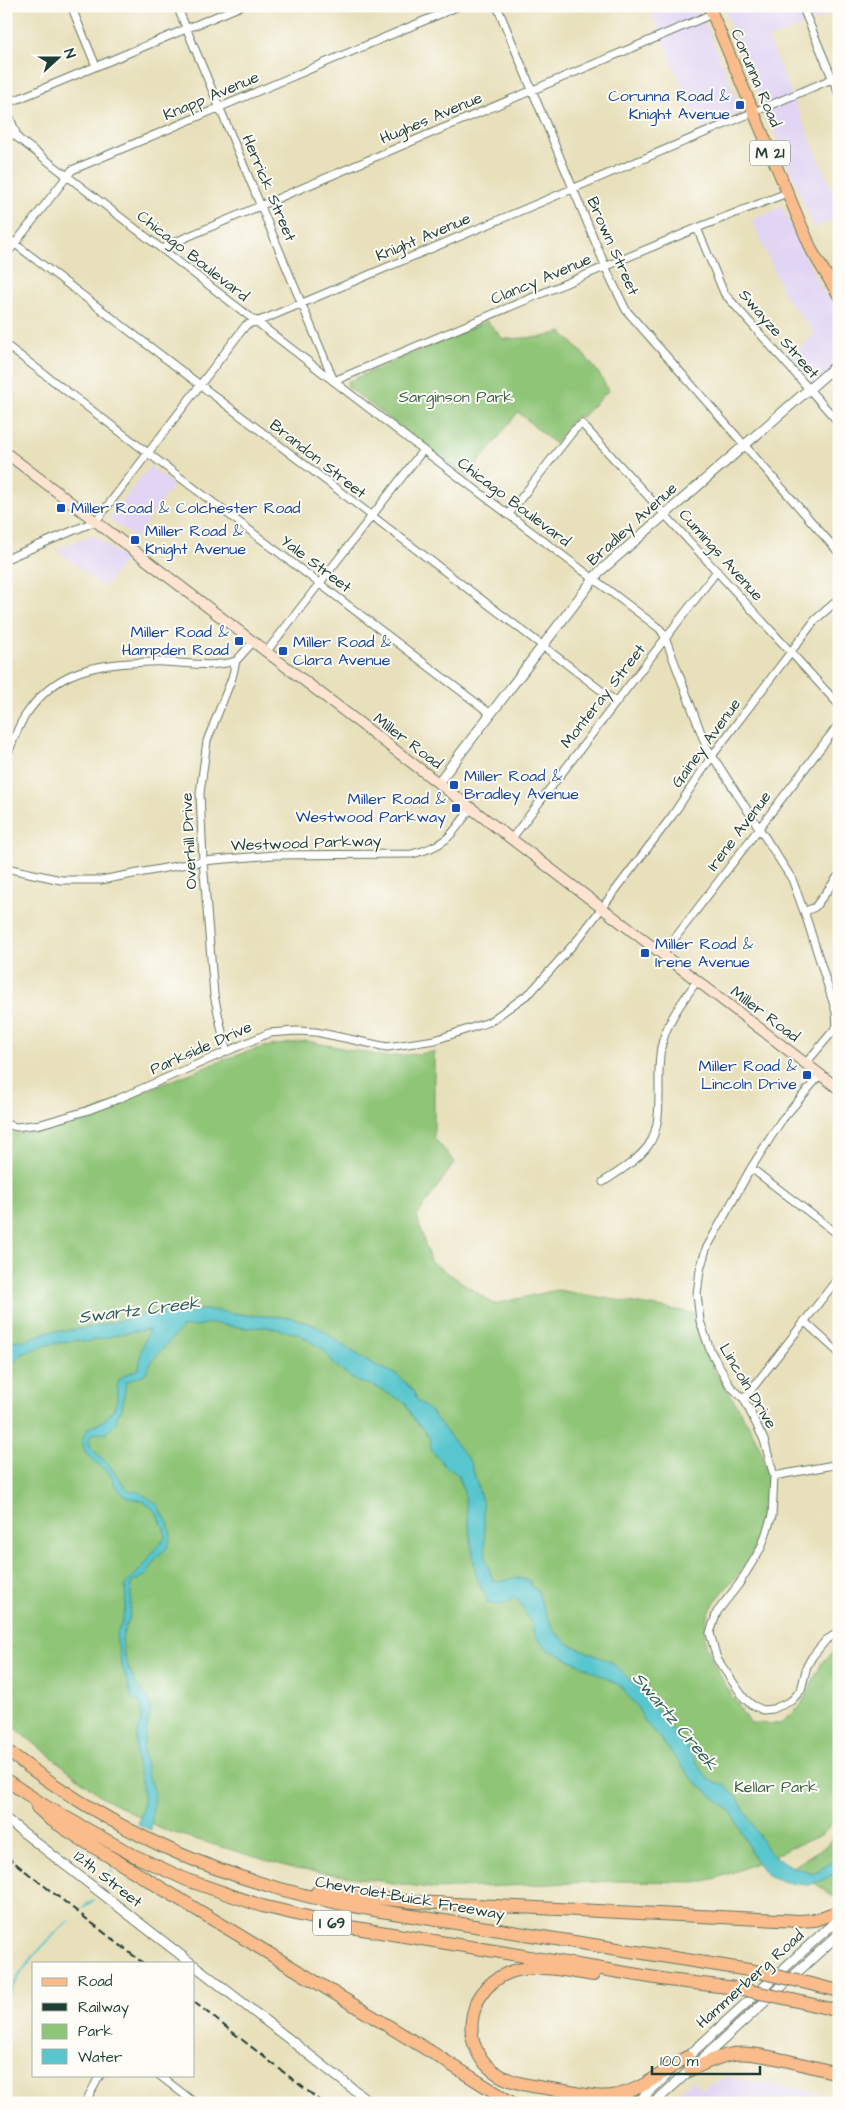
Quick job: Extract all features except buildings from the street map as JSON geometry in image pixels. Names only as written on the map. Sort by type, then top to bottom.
[{"type":"highway","name":"Chevrolet-Buick Freeway","points":[[6,1750],[66,1793],[126,1829],[211,1867],[269,1887],[365,1909],[754,1971],[839,1990]]},
{"type":"highway","name":"I 69","points":[[6,1780],[19,1790],[135,1856],[206,1887],[262,1906],[350,1927],[668,1980],[736,1988],[839,2011]]},
{"type":"highway","points":[[19,1790],[50,1819],[79,1838],[512,2103]]},
{"type":"highway","points":[[269,1887],[415,1902],[799,1921],[815,1920],[839,1911]]},
{"type":"highway","points":[[668,1980],[624,1978],[541,1968],[512,1971],[498,1977],[484,1989],[479,1997],[471,2021],[473,2038],[483,2060],[501,2076],[521,2084],[594,2096],[618,2095],[632,2090],[687,2057]]},
{"type":"highway","points":[[690,2070],[725,2056],[740,2053],[839,2073]]},
{"type":"main road","name":"Corunna Road","points":[[710,10],[820,268],[839,296]]},
{"type":"main road","name":"Miller Road","points":[[6,453],[839,1089]]},
{"type":"street","points":[[71,6],[96,66]]},
{"type":"street","name":"Herrick Street","points":[[178,6],[334,381]]},
{"type":"street","points":[[18,139],[6,106],[96,66],[241,6]]},
{"type":"street","name":"Knapp Avenue","points":[[6,255],[72,170],[459,6]]},
{"type":"street","name":"Brown Street","points":[[497,6],[606,267],[626,310],[839,553]]},
{"type":"street","points":[[802,6],[836,78],[839,94]]},
{"type":"street","name":"Hughes Avenue","points":[[163,250],[168,245],[532,91],[710,10]]},
{"type":"street","name":"Knight Avenue","points":[[96,522],[246,325],[836,78]]},
{"type":"street","name":"Chicago Boulevard","points":[[6,130],[257,321],[422,450],[660,629],[665,637],[712,756],[792,879],[836,1012],[838,1025]]},
{"type":"street","name":"Clancy Avenue","points":[[334,381],[697,228],[787,193]]},
{"type":"street","name":"Swayze Street","points":[[697,228],[724,293],[839,423]]},
{"type":"street","name":"Brandon Street","points":[[6,237],[615,701]]},
{"type":"street","name":"Yale Street","points":[[6,345],[491,714]]},
{"type":"street","name":"Bradley Avenue","points":[[438,783],[594,579],[665,514],[839,363]]},
{"type":"street","name":"Cumings Avenue","points":[[508,515],[574,430],[582,424],[839,705]]},
{"type":"street","points":[[266,651],[422,450]]},
{"type":"street","points":[[6,559],[96,522]]},
{"type":"street","name":"Monteray Street","points":[[512,838],[615,701],[717,571]]},
{"type":"street","name":"Gainey Avenue","points":[[601,909],[672,816],[712,756],[815,620],[839,599]]},
{"type":"street","name":"Overhill Drive","points":[[226,1050],[215,1006],[200,812],[202,767],[207,741],[232,678],[236,661],[254,642]]},
{"type":"street","points":[[6,758],[24,717],[42,695],[55,683],[71,674],[86,669],[116,664],[160,662],[221,666],[236,661]]},
{"type":"street","name":"Irene Avenue","points":[[662,955],[839,724]]},
{"type":"street","name":"Westwood Parkway","points":[[6,868],[60,880],[100,880],[203,861],[274,855],[412,854],[431,849],[453,834],[471,808]]},
{"type":"street","points":[[804,912],[815,906],[839,875]]},
{"type":"street","name":"Parkside Drive","points":[[6,1124],[16,1127],[41,1124],[74,1115],[118,1099],[226,1050],[269,1033],[316,1032],[387,1047],[435,1040],[471,1029],[489,1022],[531,992],[579,938],[601,909]]},
{"type":"street","points":[[603,1182],[635,1160],[647,1148],[653,1138],[658,1106],[658,1073],[661,1046],[672,1014],[697,981]]},
{"type":"street","points":[[806,1063],[838,1025]]},
{"type":"street","name":"Lincoln Drive","points":[[820,1075],[781,1121],[751,1168],[706,1248],[700,1270],[697,1294],[700,1322],[710,1350],[730,1386],[744,1399],[764,1440],[774,1476],[772,1516],[761,1548],[740,1584],[717,1612],[710,1633],[717,1659],[734,1686],[752,1705],[764,1710],[773,1710],[791,1701],[801,1690],[807,1666],[812,1657],[826,1640],[839,1632]]},
{"type":"street","points":[[751,1168],[839,1235]]},
{"type":"street","points":[[744,1399],[839,1277]]},
{"type":"street","points":[[804,1321],[839,1353]]},
{"type":"street","points":[[774,1476],[839,1464]]},
{"type":"street","name":"12th Street","points":[[6,1819],[189,1962]]},
{"type":"street","name":"Hammerberg Road","points":[[637,2103],[839,1918]]},
{"type":"street","name":"Hammerberg Road","points":[[654,2103],[839,1934]]},
{"type":"street","name":"12th Street","points":[[195,1966],[371,2103]]},
{"type":"street","points":[[85,2103],[99,2076]]},
{"type":"street","points":[[160,2076],[184,2099],[195,2103]]},
{"type":"shaded area","points":[[648,6],[698,6],[742,112],[701,129]]},
{"type":"shaded area","points":[[723,6],[839,6],[839,11],[768,39],[839,206],[839,218],[814,228]]},
{"type":"shaded area","points":[[782,207],[820,287],[839,309],[839,375],[818,390],[790,358],[815,334],[785,296],[752,220]]},
{"type":"shaded area","points":[[150,466],[173,485],[135,538],[109,519]]},
{"type":"shaded area","points":[[94,535],[125,560],[104,588],[56,549]]},
{"type":"shaded area","points":[[727,2077],[795,2088],[839,2099],[839,2103],[666,2103],[692,2080],[702,2089]]},
{"type":"green space","name":"Sarginson Park","points":[[487,321],[503,339],[543,337],[562,332],[594,367],[608,391],[581,418],[576,416],[555,444],[518,412],[467,478],[348,387],[347,382]]},
{"type":"green space","points":[[307,1041],[387,1057],[434,1052],[434,1138],[455,1162],[417,1216],[430,1261],[494,1304],[557,1290],[693,1313],[703,1349],[752,1431],[766,1464],[769,1481],[767,1509],[755,1546],[745,1565],[721,1594],[708,1615],[705,1626],[705,1639],[717,1670],[749,1723],[780,1724],[800,1707],[822,1663],[839,1646],[839,1818],[821,1835],[742,1869],[705,1882],[616,1881],[436,1889],[296,1869],[161,1829],[101,1796],[6,1721],[6,1130],[17,1134],[47,1130],[234,1056],[263,1047]]},
{"type":"green space","name":"Kellar Park","points":[[839,1833],[839,1892],[834,1897],[792,1867],[824,1847]]},
{"type":"water","points":[[190,1310],[212,1310],[246,1315],[290,1317],[317,1326],[347,1348],[375,1365],[398,1375],[414,1392],[417,1400],[431,1412],[471,1463],[483,1505],[486,1560],[493,1581],[501,1582],[516,1577],[530,1581],[531,1586],[538,1591],[554,1631],[569,1644],[613,1663],[644,1694],[688,1749],[708,1779],[725,1786],[736,1796],[768,1851],[788,1865],[813,1873],[839,1859],[839,1871],[809,1885],[787,1883],[767,1875],[755,1859],[731,1811],[692,1779],[645,1722],[636,1705],[619,1685],[549,1650],[535,1637],[532,1625],[519,1601],[514,1598],[502,1604],[488,1603],[476,1575],[464,1492],[458,1475],[445,1466],[431,1450],[430,1438],[412,1417],[406,1403],[374,1386],[351,1378],[335,1365],[324,1350],[298,1334],[267,1327],[245,1328],[211,1323],[182,1327],[157,1355],[145,1374],[126,1382],[122,1409],[117,1416],[117,1421],[106,1433],[92,1434],[90,1436],[89,1443],[92,1449],[109,1465],[128,1490],[140,1492],[157,1504],[168,1523],[171,1535],[167,1548],[157,1557],[147,1575],[132,1582],[129,1620],[122,1639],[123,1651],[129,1669],[137,1686],[148,1699],[151,1708],[143,1748],[147,1774],[154,1792],[151,1830],[138,1824],[142,1811],[143,1791],[137,1764],[136,1743],[142,1711],[139,1701],[133,1701],[121,1662],[116,1636],[122,1622],[126,1603],[125,1585],[143,1567],[154,1550],[162,1542],[165,1536],[164,1528],[156,1512],[144,1501],[128,1498],[123,1494],[114,1484],[111,1475],[85,1453],[82,1440],[88,1428],[103,1421],[111,1413],[116,1403],[119,1380],[139,1369],[141,1351],[149,1330],[134,1331],[87,1342],[78,1340],[46,1345],[20,1355],[6,1373],[6,1351],[11,1341],[26,1340],[47,1332],[83,1329],[143,1315]]},
{"type":"waterway","points":[[109,1886],[112,1870]]},
{"type":"waterway","points":[[83,1907],[94,1900]]},
{"type":"waterway","points":[[6,1999],[33,1957],[69,1921]]},
{"type":"railway","points":[[6,1856],[142,1962]]},
{"type":"railway","points":[[195,2003],[323,2103]]},
{"type":"place","name":"Corunna Road & Knight Avenue","points":[[740,105]]},
{"type":"place","name":"Miller Road & Colchester Road","points":[[61,508]]},
{"type":"place","name":"Miller Road & Knight Avenue","points":[[135,540]]},
{"type":"place","name":"Miller Road & Hampden Road","points":[[239,641]]},
{"type":"place","name":"Miller Road & Clara Avenue","points":[[283,651]]},
{"type":"place","name":"Miller Road & Bradley Avenue","points":[[454,785]]},
{"type":"place","name":"Miller Road & Westwood Parkway","points":[[456,808]]},
{"type":"place","name":"Miller Road & Irene Avenue","points":[[645,953]]},
{"type":"place","name":"Miller Road & Lincoln Drive","points":[[807,1075]]},
{"type":"water label","name":"Swartz Creek","points":[[139,1310]]},
{"type":"water label","name":"Swartz Creek","points":[[675,1721]]}]
